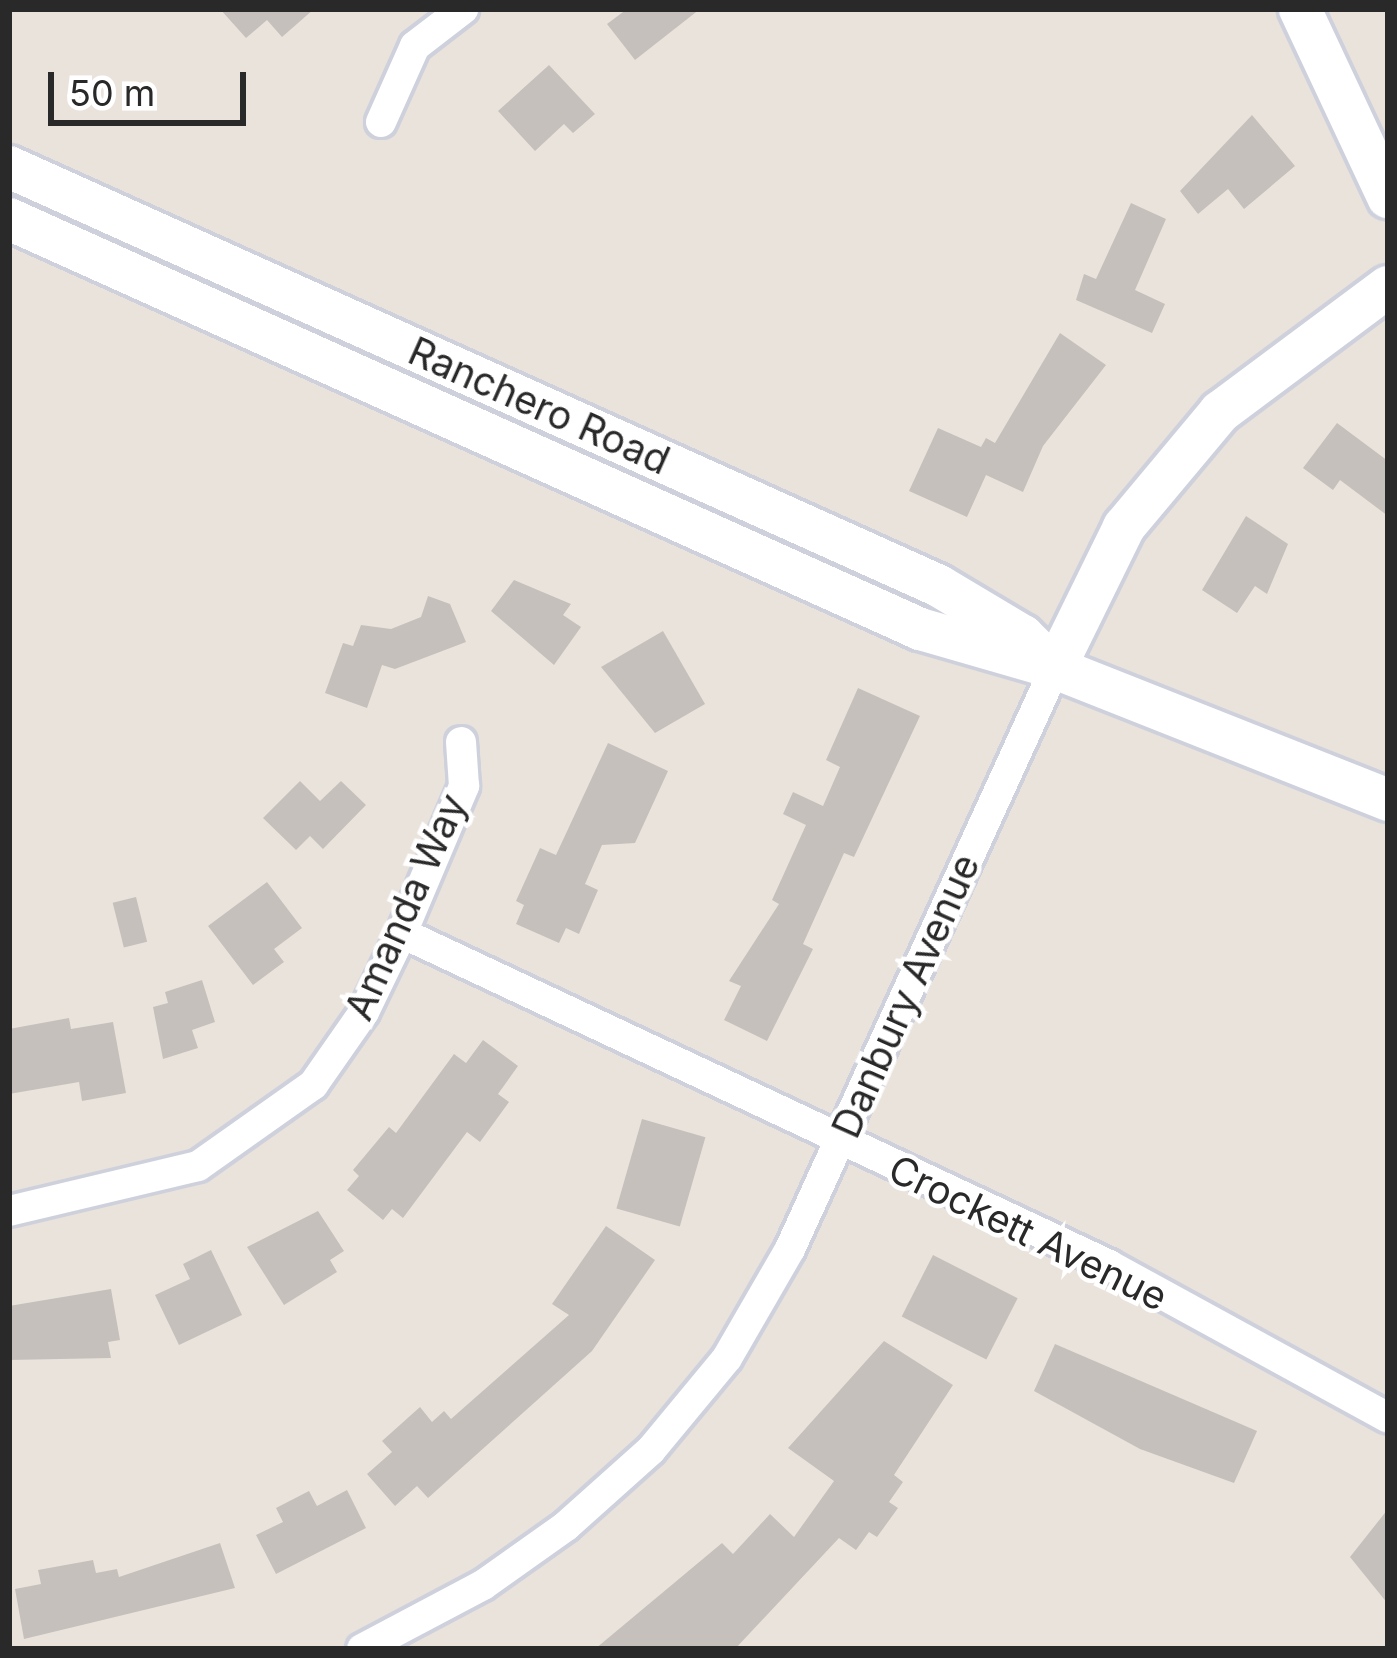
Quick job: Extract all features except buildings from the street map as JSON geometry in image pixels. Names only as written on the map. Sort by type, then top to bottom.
[{"type":"main road","points":[[1300,9],[1388,197]]},
{"type":"main road","name":"Ranchero Road","points":[[9,167],[939,586],[1023,636],[1055,668]]},
{"type":"main road","name":"Ranchero Road","points":[[9,219],[920,629],[1055,668],[1388,800]]},
{"type":"main road","name":"Danbury Avenue","points":[[1055,668],[1124,527],[1220,412],[1388,286]]},
{"type":"street","points":[[381,122],[415,46],[463,9]]},
{"type":"street","name":"Danbury Avenue","points":[[362,1649],[484,1585],[651,1450],[727,1358],[840,1144],[1055,668]]},
{"type":"street","name":"Amanda Way","points":[[9,1211],[166,1177],[250,1135],[313,1084],[364,1012],[402,933],[464,786],[461,742]]},
{"type":"street","name":"Crockett Avenue","points":[[402,933],[840,1144],[1109,1265],[1388,1418]]}]
